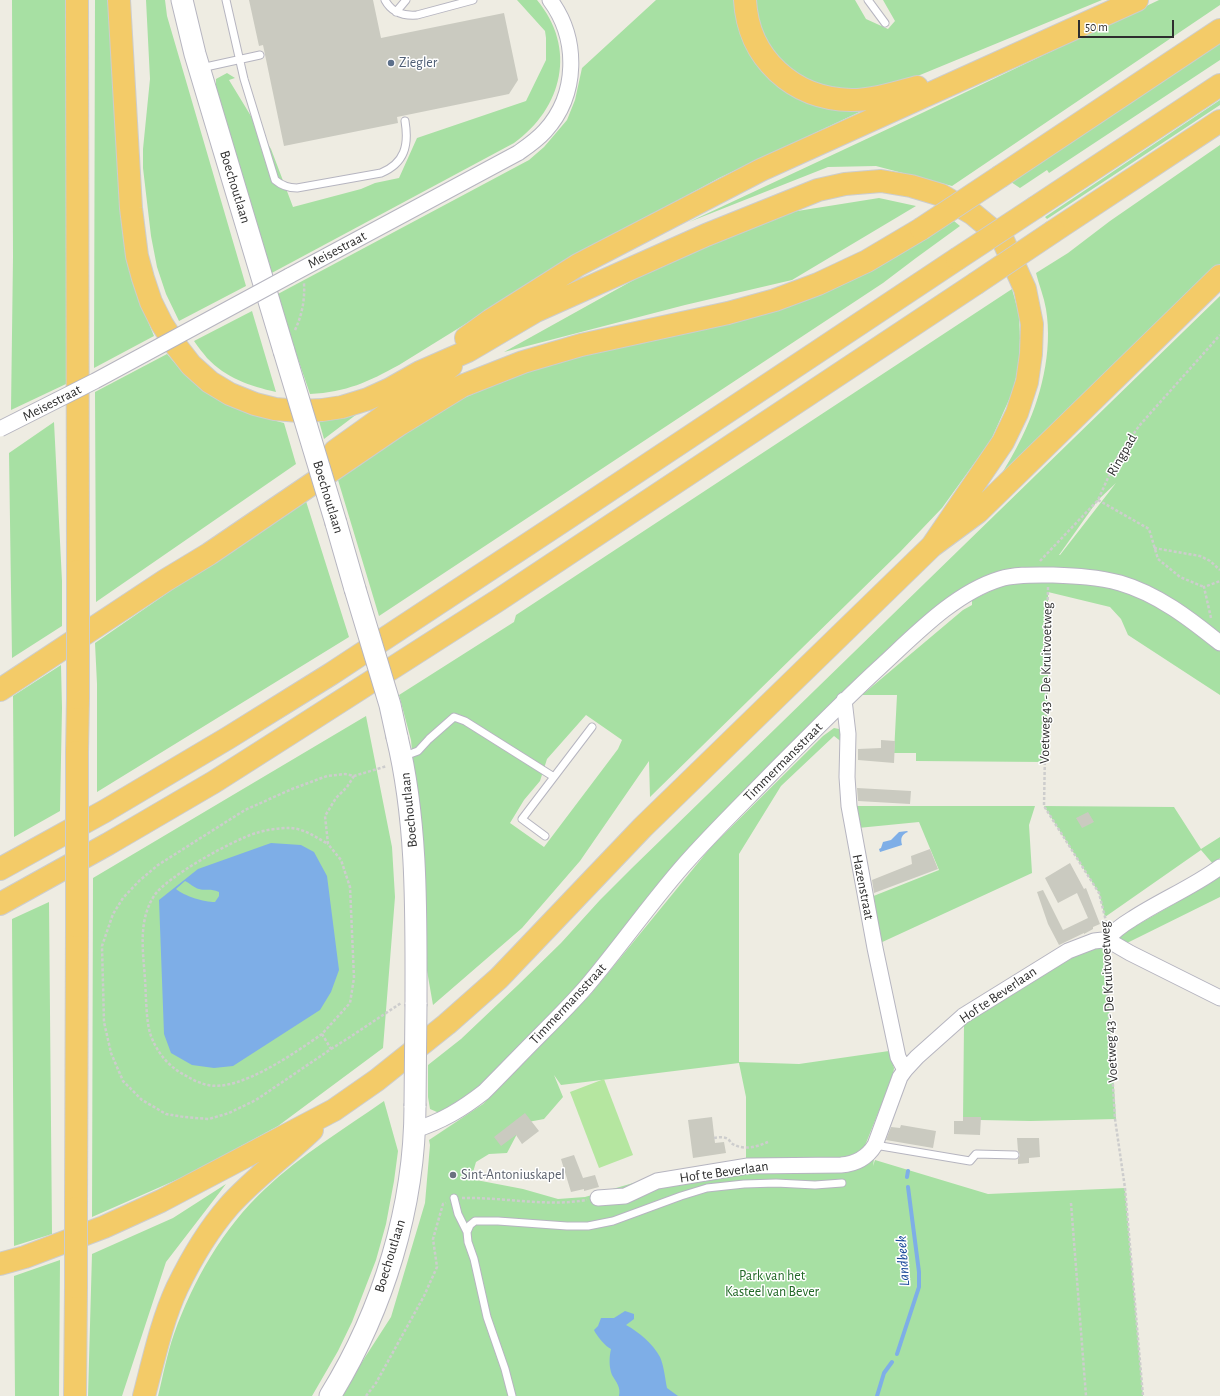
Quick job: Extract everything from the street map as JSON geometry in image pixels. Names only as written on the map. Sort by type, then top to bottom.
[{"type":"highway","points":[[75,1396],[78,698],[77,0]]},
{"type":"highway","points":[[119,0],[131,208],[137,256],[145,284],[162,324],[191,366],[210,382],[230,394],[255,404],[299,411],[322,410],[342,407],[368,399],[390,389],[420,372],[468,351],[536,311],[706,235],[818,190],[846,184],[881,181],[911,186],[941,195],[973,214],[1002,238],[1025,290],[1032,324],[1031,354],[1027,382],[1017,413],[1003,442],[932,546]]},
{"type":"highway","points":[[745,0],[746,12],[751,29],[760,49],[769,63],[786,80],[801,89],[834,99],[870,99],[888,95],[921,86],[1036,45]]},
{"type":"highway","points":[[420,372],[491,320],[578,265],[761,170],[1137,0]]},
{"type":"highway","points":[[0,690],[166,580],[209,554],[400,424],[462,386],[523,362],[581,345],[728,313],[775,300],[818,284],[867,261],[921,229],[1220,30]]},
{"type":"highway","points":[[0,869],[105,811],[228,738],[337,670],[1220,85]]},
{"type":"highway","points":[[0,904],[108,844],[214,782],[497,601],[1220,121]]},
{"type":"highway","points":[[144,1396],[155,1351],[174,1296],[197,1250],[234,1201],[259,1176],[299,1143],[334,1110],[383,1075],[447,1024],[499,978],[643,827],[932,546],[978,512],[1220,276]]},
{"type":"highway","points":[[166,580],[204,545],[436,379],[468,351]]},
{"type":"highway","points":[[0,1264],[25,1257],[104,1227],[161,1201],[334,1110]]},
{"type":"main road","name":"Boechoutlaan","points":[[182,0],[199,68],[390,705],[398,737],[396,761],[410,807],[415,875],[410,1003],[415,1106],[415,1130],[412,1161],[404,1212],[391,1260],[364,1332],[343,1375],[330,1396]]},
{"type":"street","name":"Meisestraat","points":[[0,429],[95,381],[518,153],[536,140],[557,115],[569,84],[571,49],[566,31],[557,9],[550,0]]},
{"type":"street","name":"Timmermansstraat","points":[[415,1130],[435,1123],[457,1112],[471,1103],[493,1083],[583,990],[651,904],[730,815],[844,700],[930,622],[970,592],[998,579],[1009,576],[1048,575],[1105,579],[1132,587],[1156,598],[1188,618],[1218,642]]},
{"type":"street","name":"Hazenstraat","points":[[844,700],[848,734],[848,789],[853,831],[875,948],[898,1057],[905,1070]]},
{"type":"street","points":[[1220,867],[1188,888],[1147,909],[1113,932],[1106,940],[1220,998]]},
{"type":"street","name":"Hof te Beverlaan","points":[[598,1198],[625,1196],[657,1181],[748,1166],[847,1164],[861,1160],[872,1151],[875,1145],[897,1082],[905,1070],[963,1016],[1068,951],[1094,941],[1106,940]]},
{"type":"lane","points":[[226,0],[244,79],[275,180],[284,186],[297,188],[388,170],[399,160],[406,148],[407,141],[405,121]]},
{"type":"lane","points":[[385,0],[391,9],[408,16],[473,0]]},
{"type":"lane","points":[[396,12],[406,0]]},
{"type":"lane","points":[[868,0],[885,23]]},
{"type":"lane","points":[[199,68],[260,55]]},
{"type":"lane","points":[[396,761],[418,751],[454,717],[465,721],[554,777]]},
{"type":"lane","points":[[545,836],[522,819],[592,727]]},
{"type":"lane","points":[[875,1145],[970,1161],[976,1154],[1015,1155]]},
{"type":"lane","points":[[467,1232],[470,1225],[475,1221],[498,1221],[566,1226],[588,1226],[613,1222],[681,1196],[707,1188],[744,1184],[842,1183]]},
{"type":"lane","points":[[454,1198],[458,1214],[467,1232],[468,1242],[474,1260],[487,1317],[505,1369],[512,1396]]},
{"type":"path","points":[[284,349],[290,340],[302,309],[304,298],[303,268]]},
{"type":"path","name":"Ringpad","points":[[1026,575],[1098,500],[1117,458],[1139,426],[1220,335]]},
{"type":"path","points":[[1098,500],[1149,529],[1158,559],[1180,577],[1204,587],[1220,581]]},
{"type":"path","points":[[1154,548],[1200,556],[1210,561],[1220,570]]},
{"type":"path","name":"Voetweg 43 - De Kruitvoetweg","points":[[1048,575],[1044,806],[1099,893],[1106,921],[1105,946],[1115,1119],[1124,1188],[1143,1396]]},
{"type":"path","points":[[1204,587],[1218,642]]},
{"type":"path","points":[[396,761],[354,776],[345,774],[327,776],[292,788],[245,810],[158,865],[138,881],[123,898],[113,914],[102,946],[104,1022],[111,1053],[123,1081],[142,1100],[166,1114],[208,1119],[229,1113],[256,1100],[350,1037],[410,1003]]},
{"type":"path","points":[[328,844],[325,816],[336,798],[347,787],[354,776]]},
{"type":"path","points":[[289,828],[304,831],[328,844],[341,860],[350,887],[354,978],[350,1003],[322,1034],[279,1062],[251,1077],[233,1084],[210,1086],[195,1081],[176,1070],[157,1051],[150,1032],[146,994],[143,925],[154,896],[186,869],[232,843],[257,832],[289,828]]},
{"type":"path","points":[[322,1034],[331,1049]]},
{"type":"path","points":[[714,1138],[727,1138],[731,1143],[740,1148],[768,1142]]},
{"type":"path","points":[[366,1396],[376,1383],[424,1296],[437,1267],[433,1239],[443,1204],[454,1198],[572,1203],[598,1198]]},
{"type":"path","points":[[1071,1203],[1086,1396]]},
{"type":"green space","points":[[12,0],[67,0],[66,384],[11,410],[13,257]]},
{"type":"green space","points":[[95,0],[110,0],[121,219],[127,259],[138,297],[154,336],[94,368]]},
{"type":"green space","points":[[146,0],[165,0],[167,16],[246,286],[179,321],[166,294],[157,267],[151,236],[143,168],[143,149],[150,79]]},
{"type":"green space","points":[[517,0],[537,0],[550,18],[557,38],[560,57],[559,76],[553,95],[544,113],[531,129],[514,143],[268,275],[216,101],[216,79],[227,73],[235,78],[229,80],[271,149],[293,207],[361,189],[375,183],[399,178],[417,138],[526,101],[546,60],[546,38],[545,31]]},
{"type":"green space","points":[[656,0],[737,0],[762,68],[868,108],[719,178],[572,258],[388,371],[357,385],[335,391],[310,394],[276,295],[529,160],[544,147],[567,120],[575,100],[582,68]]},
{"type":"green space","points":[[754,0],[855,0],[866,19],[888,29],[895,21],[883,0],[1102,0],[920,75],[890,85],[862,90],[838,89],[805,79],[779,59],[762,34]]},
{"type":"green space","points":[[1159,0],[1220,0],[1220,5],[952,186],[876,166],[828,167],[689,222],[922,113]]},
{"type":"green space","points":[[1220,41],[1220,60],[1049,173],[1047,170],[1020,188],[1011,182]]},
{"type":"green space","points":[[1220,100],[1220,105],[1047,219],[1045,217]]},
{"type":"green space","points":[[1220,145],[1220,264],[998,480],[1029,422],[1040,391],[1044,374],[1048,341],[1048,325],[1045,304],[1036,273],[1068,253],[1110,221]]},
{"type":"green space","points":[[879,198],[916,206],[792,280],[685,305],[504,352],[648,272],[785,213]]},
{"type":"green space","points":[[954,221],[960,226],[883,283],[379,616],[338,480],[398,436],[457,401],[528,370],[842,285]]},
{"type":"green space","points":[[1012,289],[1019,314],[1020,338],[1019,366],[1012,393],[991,440],[942,508],[900,552],[650,797],[649,761],[580,861],[522,928],[433,1005],[426,965],[422,860],[411,740],[399,695],[514,622],[516,615]],"holes":[[[586,715],[622,740],[618,749],[544,847],[510,823],[524,800],[540,781],[547,759]]]},
{"type":"green space","points":[[1220,296],[1220,636],[1148,588],[1008,571],[846,688],[755,780],[581,982],[475,1091],[443,1112],[437,1112],[430,1109],[428,1097],[428,1065],[461,1039],[518,985],[561,943],[600,900]],"holes":[[[1116,483],[1060,555],[1098,500]]]},
{"type":"green space","points":[[252,311],[276,392],[248,384],[230,376],[214,365],[194,341]]},
{"type":"green space","points":[[167,354],[187,376],[211,395],[246,412],[284,423],[296,464],[96,602],[95,392]]},
{"type":"green space","points":[[357,414],[324,439],[319,421]]},
{"type":"green space","points":[[54,422],[62,581],[62,626],[12,658],[9,453]]},
{"type":"green space","points":[[305,498],[349,637],[97,792],[97,684],[95,643]]},
{"type":"green space","points":[[1047,580],[1089,583],[1131,592],[1186,624],[1220,650],[1220,695],[1128,635],[1121,619],[1110,607],[1048,592],[1048,696],[1044,762],[916,761],[916,753],[894,753],[897,695],[862,695],[963,610],[972,605],[972,600],[1001,586]]},
{"type":"green space","points":[[61,665],[62,708],[60,811],[14,837],[13,696]]},
{"type":"green space","points":[[366,716],[392,847],[395,897],[383,1048],[278,1126],[192,1173],[92,1217],[93,878]]},
{"type":"green space","name":"Park van het Kasteel van Bever","points":[[834,728],[839,729],[843,743],[834,736],[781,786],[739,854],[739,1062],[799,1064],[889,1051],[894,1068],[893,1076],[862,1153],[874,1159],[873,1166],[875,1160],[988,1194],[1125,1188],[1143,1396],[340,1396],[391,1317],[425,1203],[430,1145],[429,1140],[483,1104],[590,995],[711,847],[823,736]],"holes":[[[739,1063],[746,1097],[746,1161],[647,1179],[585,1197],[558,1199],[523,1189],[471,1179],[476,1162],[489,1154],[507,1153],[517,1134],[528,1122],[544,1119],[563,1097],[554,1075],[561,1085]]]},
{"type":"green space","points":[[854,806],[1035,806],[1029,825],[1032,873],[878,944],[871,897],[939,870],[919,822],[858,828]]},
{"type":"green space","points":[[1044,806],[1174,807],[1201,849],[1220,837],[1220,858],[1213,864],[1201,850],[1105,917],[1099,893]]},
{"type":"green space","points":[[1220,875],[1220,897],[1125,944],[1121,943],[1118,936],[1193,893]]},
{"type":"green space","points":[[49,902],[52,1234],[14,1246],[12,919]]},
{"type":"green space","points":[[1105,946],[1116,1119],[1031,1121],[980,1120],[980,1117],[964,1117],[963,1120],[964,1025],[1061,963],[1084,952]]},
{"type":"green space","points":[[604,1079],[633,1155],[599,1168],[570,1092]]},
{"type":"green space","points":[[384,1101],[398,1151],[386,1224],[376,1260],[352,1322],[338,1351],[312,1396],[158,1396],[167,1357],[190,1294],[211,1256],[236,1221],[265,1189],[293,1165]]},
{"type":"green space","points":[[226,1184],[166,1262],[122,1396],[88,1396],[92,1254],[173,1218]]},
{"type":"green space","points":[[60,1260],[59,1396],[15,1396],[14,1276]]},
{"type":"water","points":[[899,832],[908,832],[902,837],[902,845],[880,852],[879,849],[881,848],[883,842],[891,840]]},
{"type":"water","points":[[271,843],[301,845],[314,852],[327,876],[339,970],[331,992],[320,1010],[233,1066],[214,1068],[192,1065],[171,1053],[164,1034],[159,900],[198,869]],"holes":[[[185,881],[202,890],[213,890],[219,892],[219,896],[215,902],[205,901],[189,896],[176,889]]]},
{"type":"water","points":[[625,1311],[634,1314],[634,1319],[626,1325],[636,1331],[657,1352],[662,1364],[667,1388],[678,1396],[619,1396],[619,1387],[610,1369],[611,1349],[601,1341],[594,1330],[598,1326],[601,1318],[614,1318]]},
{"type":"building","name":"Ziegler","points":[[249,0],[373,0],[381,38],[504,13],[518,80],[509,94],[397,117],[398,123],[284,146],[263,45],[259,46]]},
{"type":"building","points":[[881,740],[895,741],[894,763],[858,760],[858,749],[881,748]]},
{"type":"building","points":[[857,788],[911,791],[910,804],[858,801]]},
{"type":"building","points":[[1088,812],[1094,822],[1082,828],[1076,818]]},
{"type":"building","points":[[930,849],[938,869],[874,893],[872,880],[912,864],[911,856]]},
{"type":"building","points":[[1070,863],[1084,889],[1086,888],[1100,924],[1084,934],[1059,945],[1048,924],[1037,892],[1043,890],[1063,930],[1088,918],[1077,893],[1058,903],[1045,878]]},
{"type":"building","points":[[525,1113],[539,1131],[522,1144],[516,1135],[501,1146],[494,1137]]},
{"type":"building","points":[[712,1117],[715,1143],[724,1142],[726,1153],[693,1158],[688,1120]]},
{"type":"building","points":[[963,1117],[981,1117],[980,1135],[954,1134],[954,1121],[963,1121]]},
{"type":"building","points":[[901,1125],[936,1131],[933,1148],[886,1140],[891,1127],[900,1128]]},
{"type":"building","points":[[1017,1138],[1039,1138],[1040,1157],[1029,1158],[1029,1163],[1018,1164],[1020,1155],[1018,1151]]},
{"type":"building","points":[[574,1155],[583,1178],[595,1175],[599,1187],[584,1191],[584,1189],[571,1192],[561,1159]]},
{"type":"waterway","points":[[907,1177],[908,1171]]},
{"type":"waterway","name":"Landbeek","points":[[897,1354],[919,1287],[919,1272],[908,1187]]},
{"type":"waterway","name":"Landbeek","points":[[877,1396],[884,1373],[892,1362]]},
{"type":"place","name":"Ziegler","points":[[391,63]]},
{"type":"place","name":"Sint-Antoniuskapel","points":[[453,1175]]}]
